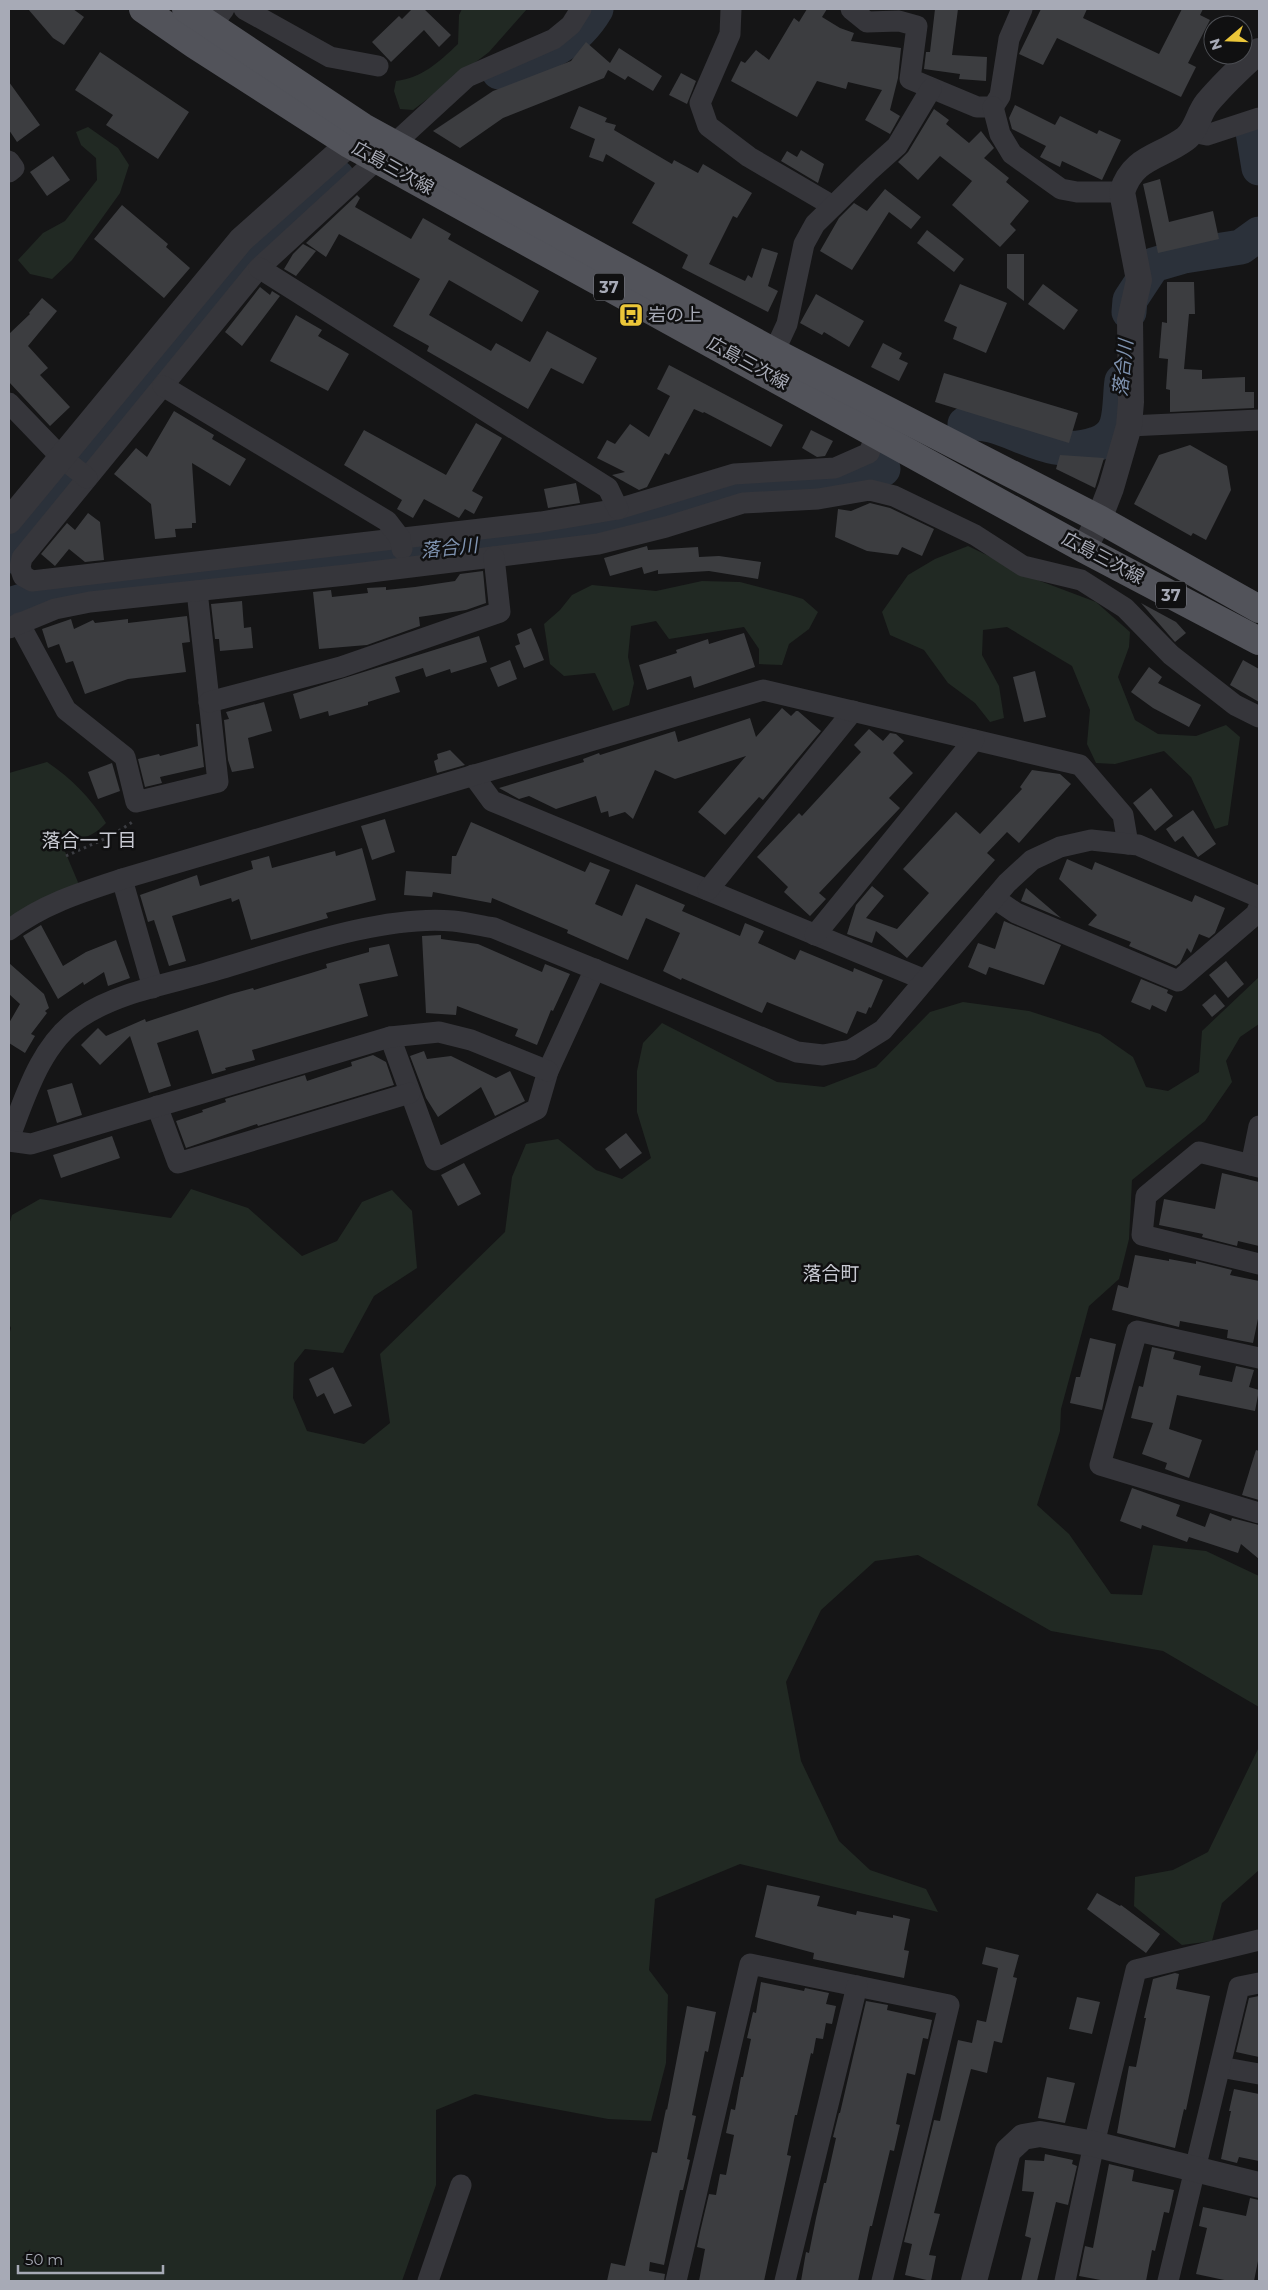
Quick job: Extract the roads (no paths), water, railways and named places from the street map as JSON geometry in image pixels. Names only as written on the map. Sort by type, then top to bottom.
[{"type":"main road","name":"広島三次線","points":[[143,9],[195,46],[881,422],[1099,519],[1259,609]]},
{"type":"main road","name":"広島三次線","points":[[186,9],[217,18],[356,135]]},
{"type":"main road","name":"広島三次線","points":[[386,152],[774,352],[881,422],[1084,549],[1259,641]]},
{"type":"street","points":[[244,9],[330,57],[378,66]]},
{"type":"street","points":[[581,9],[571,25],[554,39],[467,77],[259,268],[22,558],[20,567],[23,576],[32,581],[403,554],[494,556],[598,544],[666,527],[743,503],[818,498],[870,490],[894,496],[975,535],[1023,566],[1081,580],[1125,608],[1171,655],[1235,705],[1259,717]]},
{"type":"street","points":[[731,9],[730,34],[700,103],[708,126],[749,158],[834,206]]},
{"type":"street","points":[[851,9],[867,22],[898,21],[917,26],[910,79],[977,107],[992,107]]},
{"type":"street","points":[[992,107],[1000,96],[1009,39],[1022,9]]},
{"type":"street","points":[[1084,549],[1099,519],[1111,488],[1129,426],[1131,402],[1130,320],[1139,280],[1122,192],[1126,178],[1139,164],[1184,139],[1192,132],[1206,105],[1259,51]]},
{"type":"street","points":[[774,352],[787,324],[804,244],[815,224],[897,146],[932,89]]},
{"type":"street","points":[[992,107],[1000,134],[1012,154],[1062,189],[1077,192],[1122,192]]},
{"type":"street","points":[[1192,132],[1207,135],[1259,118]]},
{"type":"street","points":[[9,521],[241,240],[356,135]]},
{"type":"street","points":[[9,161],[14,168],[9,172]]},
{"type":"street","points":[[259,268],[608,488],[618,509]]},
{"type":"street","points":[[163,386],[387,521],[403,554]]},
{"type":"street","points":[[9,402],[61,457],[87,478]]},
{"type":"street","points":[[1129,426],[1259,420]]},
{"type":"street","points":[[196,591],[218,782],[136,802],[125,757],[66,710],[14,626],[55,609],[90,602],[196,591],[403,554],[541,522],[618,509],[734,474],[774,470],[835,468],[869,453],[881,422]]},
{"type":"street","points":[[209,702],[341,667],[500,612],[494,556]]},
{"type":"street","points":[[9,930],[24,918],[65,897],[763,690],[1080,765],[1123,815],[1128,844]]},
{"type":"street","points":[[708,890],[854,711]]},
{"type":"street","points":[[815,935],[974,740]]},
{"type":"street","points":[[473,775],[492,801],[925,980]]},
{"type":"street","points":[[548,1071],[471,1040],[439,1032],[390,1037],[31,1144],[9,1140],[33,1075],[55,1042],[80,1018],[118,998],[350,932],[407,922],[452,921],[494,928],[797,1052],[823,1055],[851,1050],[883,1030],[1007,883],[1032,860],[1060,847],[1091,840],[1138,845],[1259,897]]},
{"type":"street","points":[[122,879],[153,988]]},
{"type":"street","points":[[994,898],[1016,913],[1178,981],[1256,914],[1259,907]]},
{"type":"street","points":[[390,1037],[435,1160],[537,1109],[548,1071],[595,969]]},
{"type":"street","points":[[157,1106],[178,1163],[410,1093]]},
{"type":"street","points":[[1259,1126],[1255,1166],[1199,1152],[1146,1196],[1142,1235],[1259,1264]]},
{"type":"street","points":[[1259,1358],[1137,1331],[1100,1466],[1259,1513]]},
{"type":"street","points":[[1065,2281],[1094,2144],[1136,1970],[1259,1940]]},
{"type":"street","points":[[676,2281],[750,1964],[949,2005],[882,2281]]},
{"type":"street","points":[[1168,2281],[1239,1987],[1259,1983]]},
{"type":"street","points":[[785,2281],[856,1986]]},
{"type":"street","points":[[1220,2067],[1259,2074]]},
{"type":"street","points":[[974,2281],[1008,2151],[1023,2137],[1040,2134],[1094,2144],[1259,2185]]},
{"type":"street","points":[[428,2281],[461,2186]]},
{"type":"waterway","points":[[499,72],[554,50],[577,33],[596,9]]},
{"type":"waterway","name":"落合川","points":[[1259,128],[1253,132],[1259,168]]},
{"type":"waterway","points":[[9,556],[13,548],[218,293],[254,255],[337,177]]},
{"type":"waterway","name":"落合川","points":[[1129,312],[1130,300],[1153,265],[1184,256],[1241,247],[1259,234]]},
{"type":"waterway","name":"落合川","points":[[965,424],[980,423],[995,426],[1059,448],[1077,448],[1096,444],[1109,437],[1116,428],[1122,381]]},
{"type":"waterway","name":"落合川","points":[[9,605],[32,598],[118,583],[527,540],[600,528],[672,510],[749,486],[844,483],[883,469]]},
{"type":"place","name":"岩の上","points":[[631,315]]},
{"type":"district","name":"落合一丁目","points":[[89,840]]},
{"type":"district","name":"落合町","points":[[831,1273]]}]
